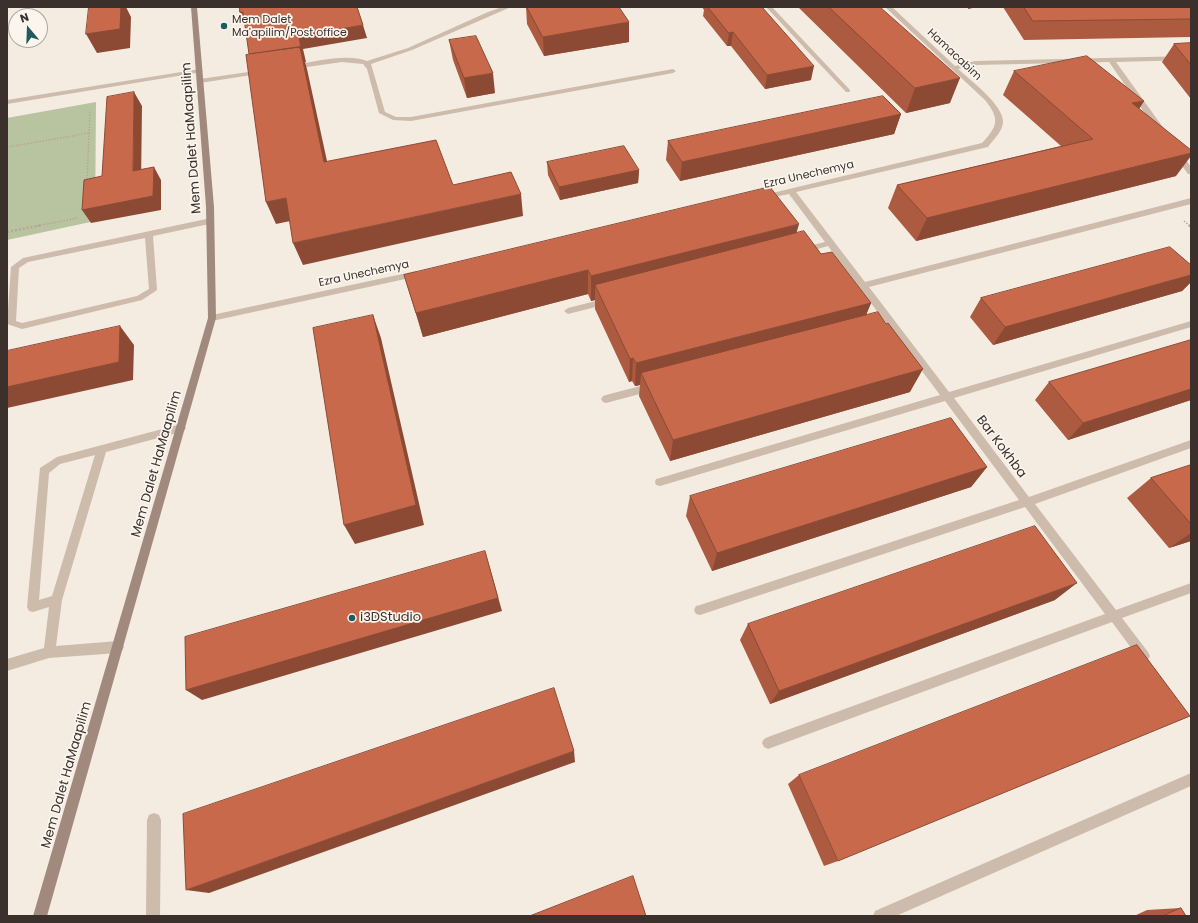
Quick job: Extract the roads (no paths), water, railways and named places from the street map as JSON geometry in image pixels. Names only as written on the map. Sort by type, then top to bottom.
[{"type":"street","name":"Mem Dalet HaMaapilim","points":[[40,916],[212,318],[211,221],[194,7]]},
{"type":"street","points":[[366,63],[410,49],[490,13],[508,7]]},
{"type":"street","points":[[769,7],[848,92]]},
{"type":"street","name":"Hamacabim","points":[[888,7],[991,103],[998,112],[1000,122]]},
{"type":"street","points":[[953,68],[975,63],[1191,58]]},
{"type":"street","points":[[285,68],[338,60],[358,60],[366,63],[370,69],[382,113],[395,119],[411,119],[673,70]]},
{"type":"street","points":[[1112,61],[1191,172]]},
{"type":"street","points":[[7,102],[200,76],[269,71]]},
{"type":"street","name":"Ezra Unechemya","points":[[752,200],[985,145],[995,134],[1000,122]]},
{"type":"street","name":"Bar Kokhba","points":[[791,191],[863,286],[888,325],[946,396],[1150,664]]},
{"type":"street","points":[[863,286],[1191,200]]},
{"type":"street","points":[[149,234],[152,290],[139,298],[22,326],[11,323],[15,267],[26,260],[149,234],[211,221]]},
{"type":"street","points":[[792,253],[830,243]]},
{"type":"street","name":"Ezra Unechemya","points":[[212,318],[428,271]]},
{"type":"street","points":[[568,312],[614,300]]},
{"type":"street","points":[[660,482],[1191,324]]},
{"type":"street","points":[[606,399],[660,385]]},
{"type":"street","points":[[56,600],[33,607],[44,471],[57,461],[181,428]]},
{"type":"street","points":[[700,610],[1027,502],[1191,444]]},
{"type":"street","points":[[49,652],[56,600],[102,449]]},
{"type":"street","points":[[768,743],[1191,588]]},
{"type":"street","points":[[7,665],[49,652],[118,647]]},
{"type":"street","points":[[880,916],[1191,779]]},
{"type":"street","points":[[153,916],[154,820]]},
{"type":"place","name":"Mem Dalet Ma'apilim/Post office","points":[[224,26]]},
{"type":"place","name":"i3DStudio","points":[[352,618]]}]
